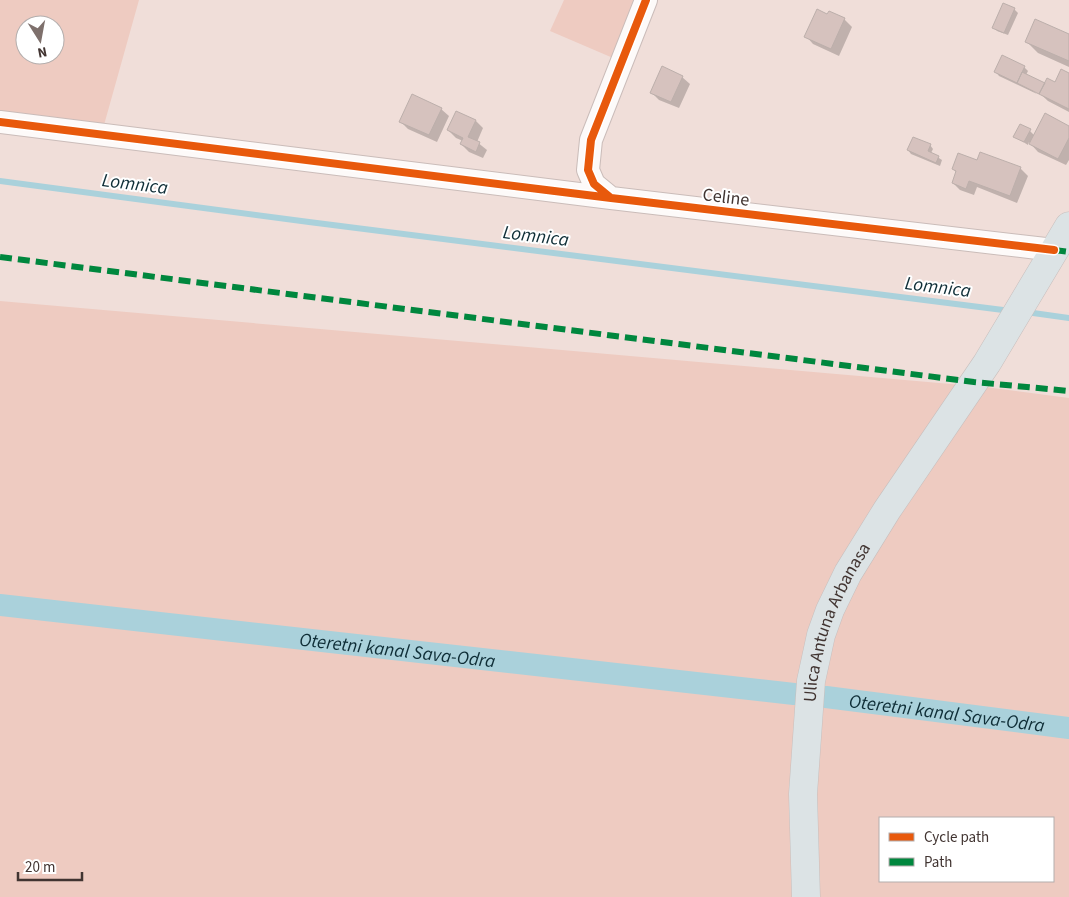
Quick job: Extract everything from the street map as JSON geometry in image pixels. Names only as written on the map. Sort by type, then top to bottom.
[{"type":"main road","name":"Ulica Antuna Arbanasa","points":[[806,897],[803,794],[805,744],[811,681],[821,635],[830,610],[848,573],[887,510],[980,373],[1069,226]]},
{"type":"street","points":[[611,198],[594,184],[588,170],[591,140],[646,0]]},
{"type":"street","name":"Celine","points":[[0,122],[320,163],[1054,250]]},
{"type":"shaded area","points":[[0,0],[139,0],[104,125],[0,112]]},
{"type":"shaded area","points":[[564,0],[636,0],[613,58],[550,31]]},
{"type":"shaded area","points":[[0,301],[985,387],[1069,398],[1069,897],[0,897]]},
{"type":"building","points":[[1003,3],[1015,8],[1004,33],[992,28]]},
{"type":"building","points":[[817,9],[827,14],[829,11],[845,18],[831,49],[804,37]]},
{"type":"building","points":[[1035,19],[1069,34],[1069,61],[1025,42]]},
{"type":"building","points":[[1002,55],[1025,66],[1017,83],[994,72]]},
{"type":"building","points":[[662,66],[683,76],[671,102],[650,93]]},
{"type":"building","points":[[1061,69],[1069,73],[1069,109],[1039,94],[1047,78],[1055,82]]},
{"type":"building","points":[[1022,72],[1045,83],[1039,94],[1017,83]]},
{"type":"building","points":[[412,94],[442,108],[429,135],[399,122]]},
{"type":"building","points":[[456,111],[476,120],[468,137],[480,142],[476,152],[460,144],[463,138],[447,130]]},
{"type":"building","points":[[1045,113],[1069,126],[1069,138],[1058,159],[1029,144]]},
{"type":"building","points":[[1020,124],[1031,129],[1024,142],[1013,137]]},
{"type":"building","points":[[913,137],[931,144],[928,151],[939,156],[936,163],[907,150]]},
{"type":"building","points":[[980,152],[1021,167],[1010,196],[969,181],[966,189],[952,183],[956,171],[952,169],[958,153],[977,160]]},
{"type":"waterway","name":"Lomnica","points":[[0,181],[1011,311]]},
{"type":"waterway","name":"Lomnica","points":[[1026,312],[1069,318]]},
{"type":"waterway","name":"Oteretni kanal Sava-Odra","points":[[0,605],[794,694]]},
{"type":"waterway","name":"Oteretni kanal Sava-Odra","points":[[826,697],[1069,728]]},
{"type":"marked path","points":[[1054,250],[1069,252]]},
{"type":"marked path","points":[[0,257],[974,382],[1069,391]]},
{"type":"cycle path","points":[[646,0],[591,140],[588,170],[594,184],[611,198],[1054,250]]},
{"type":"cycle path","points":[[0,122],[611,198]]}]
